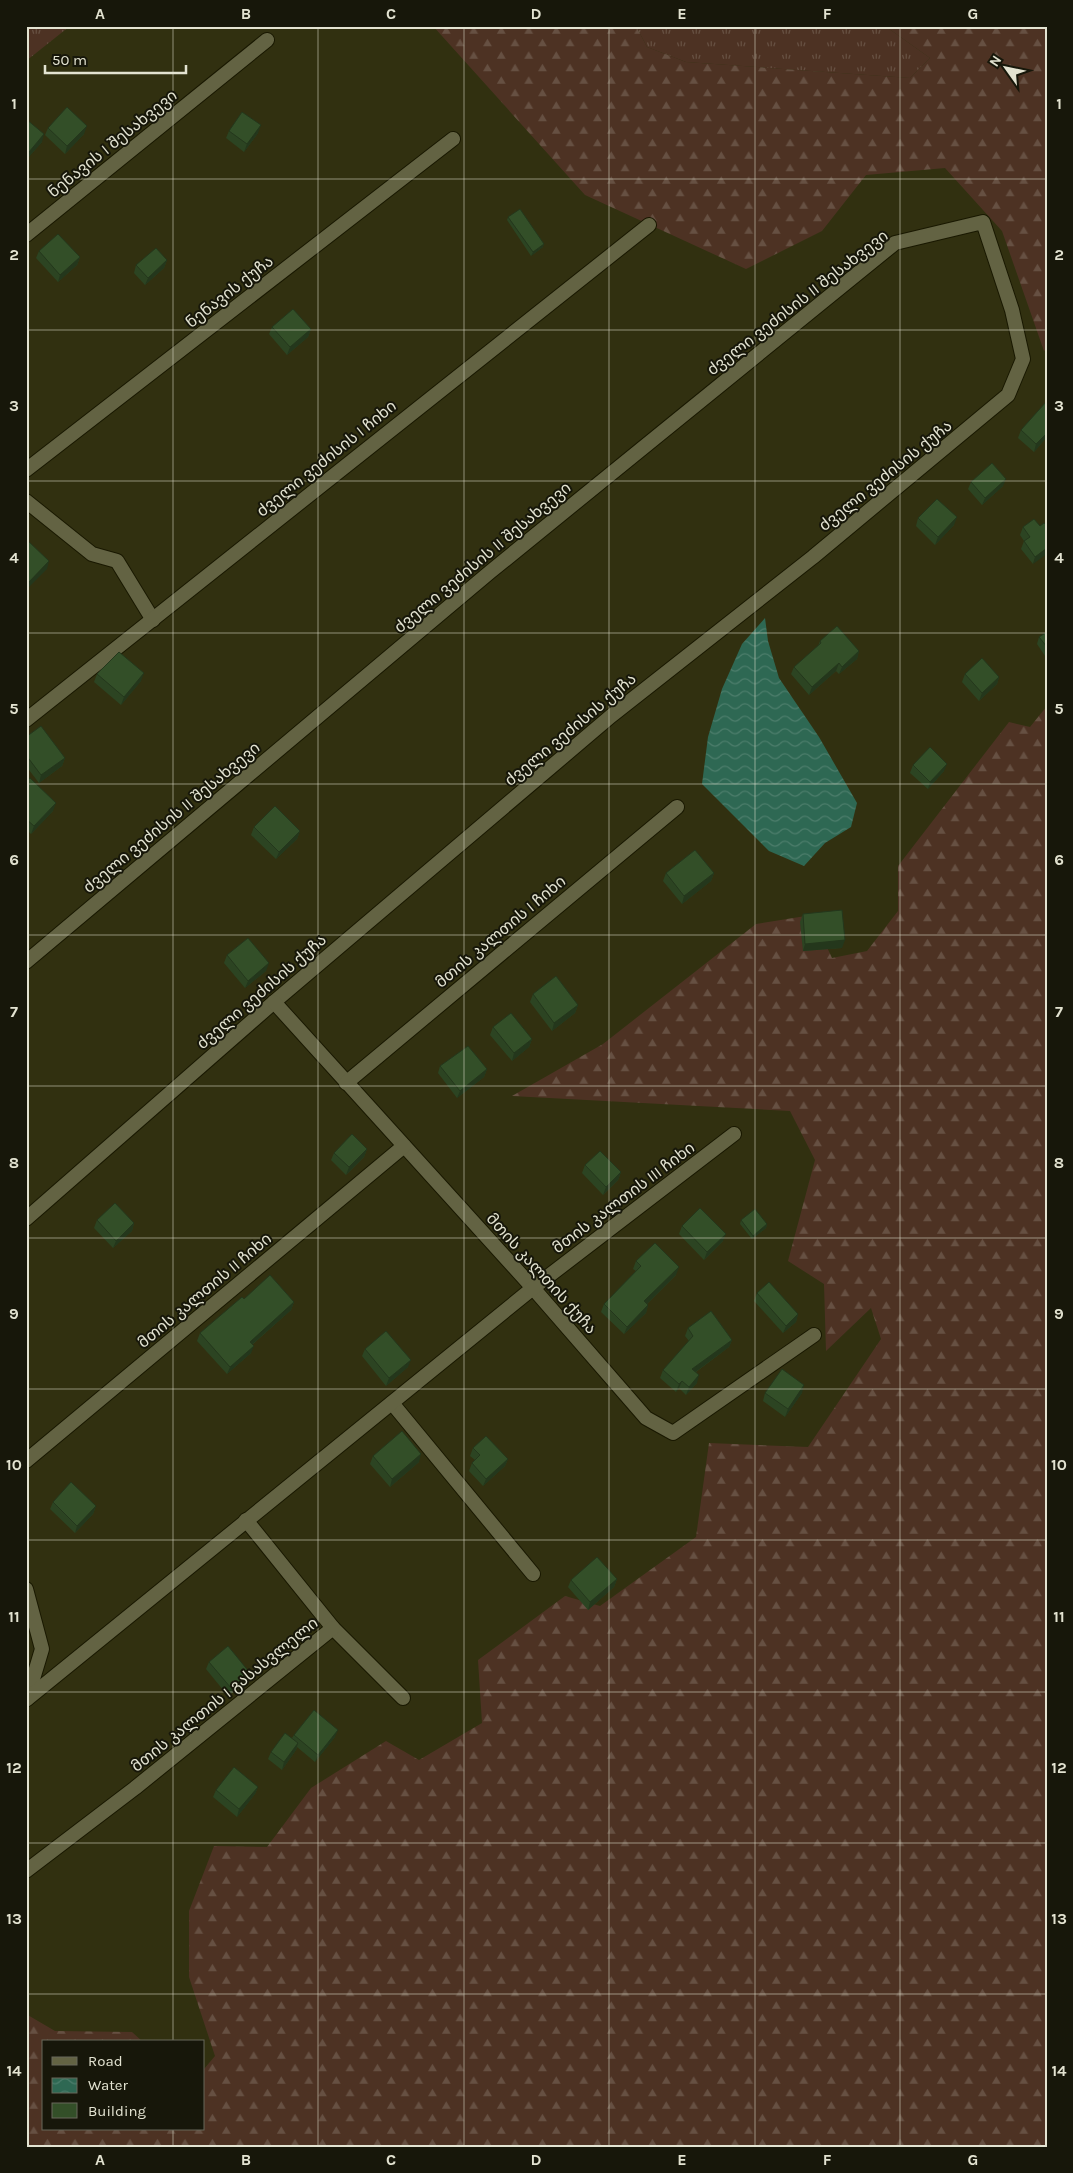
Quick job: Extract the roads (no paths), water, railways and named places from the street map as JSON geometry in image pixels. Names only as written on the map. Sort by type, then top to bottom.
[{"type":"street","name":"ნენავის I შესახვევი","points":[[26,235],[267,40]]},
{"type":"street","name":"ნენავის ქუჩა","points":[[26,470],[453,140]]},
{"type":"street","name":"ძველი ვეძისის II შესახვევი","points":[[26,962],[490,572],[895,243],[983,222]]},
{"type":"street","name":"ძველი ვეძისის ქუჩა","points":[[26,1220],[274,1002],[611,716],[814,557],[1008,395],[1023,359],[1012,310],[983,222]]},
{"type":"street","name":"ძველი ვეძისის I ჩიხი","points":[[26,720],[649,225]]},
{"type":"street","points":[[26,501],[92,554],[117,561],[153,620]]},
{"type":"street","name":"მთის კალთის I ჩიხი","points":[[346,1083],[677,807]]},
{"type":"street","name":"მთის კალთის ქუჩა","points":[[274,1002],[533,1288],[646,1418],[673,1433],[814,1335]]},
{"type":"street","name":"მთის კალთის III ჩიხი","points":[[533,1288],[734,1134]]},
{"type":"street","name":"მთის კალთის II ჩიხი","points":[[26,1461],[404,1146]]},
{"type":"street","points":[[27,1700],[533,1288]]},
{"type":"street","points":[[392,1402],[534,1574]]},
{"type":"street","name":"მთის კალთის I გასასვლელი","points":[[26,1871],[135,1788],[333,1628],[246,1520]]},
{"type":"street","points":[[26,1588],[42,1649],[27,1700]]},
{"type":"street","points":[[333,1628],[403,1698]]},
{"type":"water","points":[[765,618],[768,641],[779,678],[819,737],[857,803],[851,827],[825,843],[804,866],[769,851],[702,784],[708,737],[722,689],[742,644]]}]
